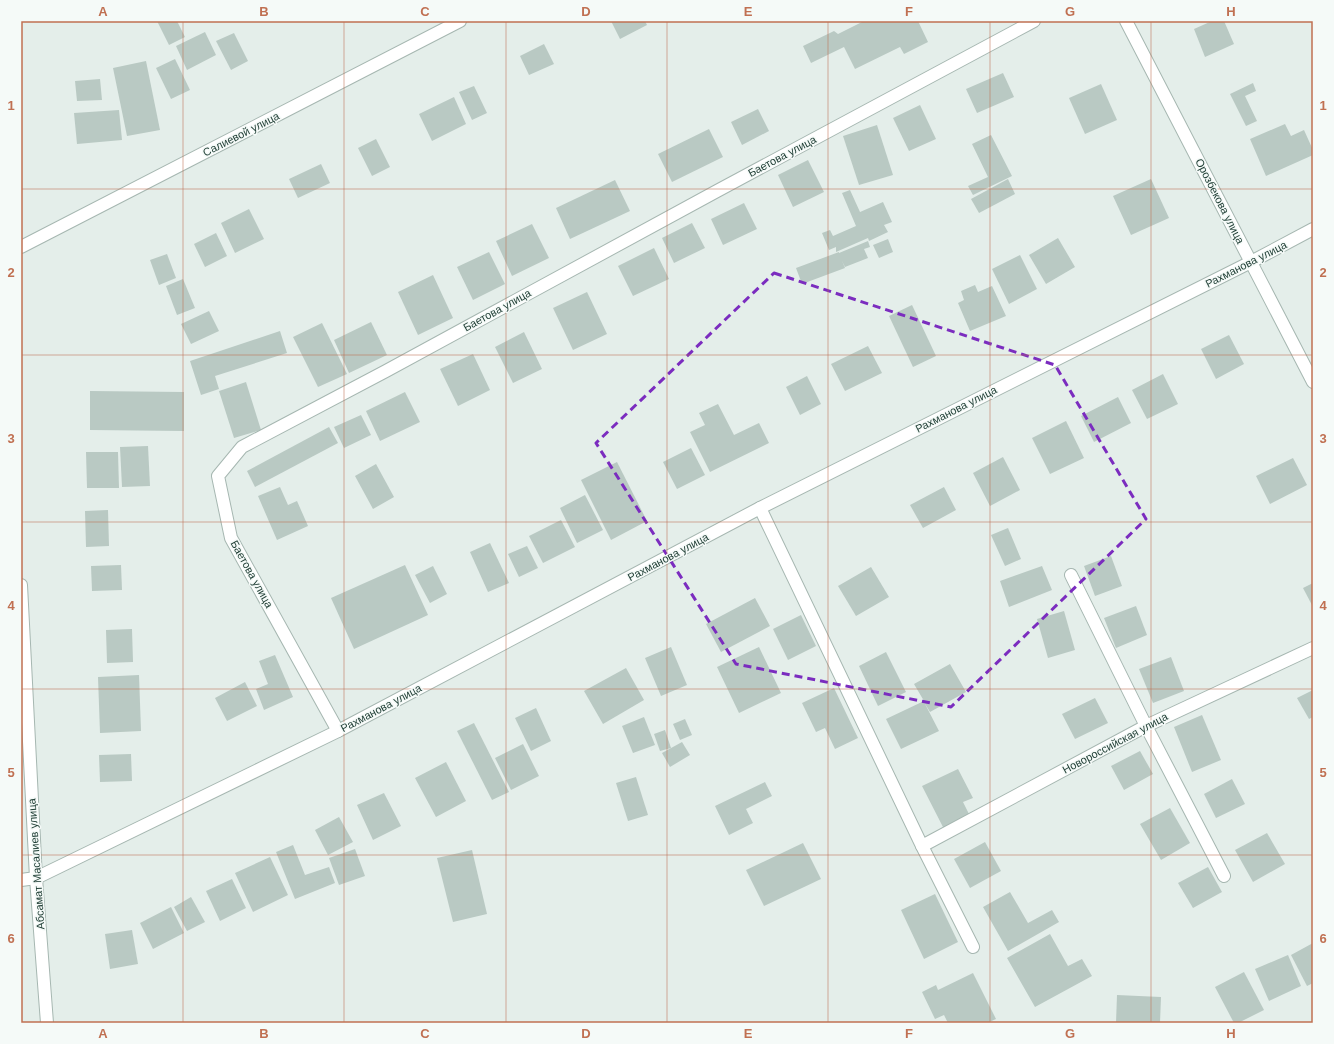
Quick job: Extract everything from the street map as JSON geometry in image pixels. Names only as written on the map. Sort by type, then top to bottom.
[{"type":"street","name":"Салиевой улица","points":[[21,246],[460,21]]},
{"type":"street","name":"Баетова улица","points":[[338,731],[231,538],[218,476],[242,447],[1034,21]]},
{"type":"street","name":"Орозбекова улица","points":[[1126,21],[1313,382]]},
{"type":"street","name":"Рахманова улица","points":[[21,880],[36,878],[338,731],[760,508],[1251,262],[1313,229]]},
{"type":"street","points":[[760,508],[922,846],[973,947]]},
{"type":"street","points":[[1071,575],[1146,726],[1224,876]]},
{"type":"street","name":"Абсамат Масалиев улица","points":[[21,584],[36,878],[47,1023]]},
{"type":"street","name":"Новороссийская улица","points":[[922,846],[1146,726],[1313,648]]},
{"type":"highlighted area","points":[[774,273],[1055,365],[1146,519],[951,707],[736,664],[596,443]]},
{"type":"building","points":[[157,21],[177,21],[185,37],[169,45]]},
{"type":"building","points":[[611,21],[645,21],[647,25],[620,39]]},
{"type":"building","points":[[864,21],[918,21],[928,42],[904,54],[900,47],[855,69],[844,47],[811,63],[803,46],[834,31],[838,34]]},
{"type":"building","points":[[1212,21],[1224,21],[1234,44],[1205,57],[1194,29]]},
{"type":"building","points":[[205,32],[216,55],[187,70],[176,46]]},
{"type":"building","points":[[234,33],[248,61],[231,70],[216,41]]},
{"type":"building","points":[[544,44],[554,64],[529,75],[520,56]]},
{"type":"building","points":[[175,59],[190,90],[171,99],[156,68]]},
{"type":"building","points":[[146,61],[160,130],[127,136],[113,68]]},
{"type":"building","points":[[1003,73],[1014,97],[977,113],[966,89]]},
{"type":"building","points":[[100,79],[102,100],[77,101],[75,81]]},
{"type":"building","points":[[1253,83],[1256,91],[1245,96],[1257,121],[1246,126],[1230,94]]},
{"type":"building","points":[[1101,84],[1117,120],[1085,134],[1069,98]]},
{"type":"building","points":[[474,86],[487,113],[472,120],[459,92]]},
{"type":"building","points":[[454,97],[466,124],[432,141],[419,114]]},
{"type":"building","points":[[920,105],[936,139],[909,151],[893,118]]},
{"type":"building","points":[[758,109],[769,131],[742,145],[731,122]]},
{"type":"building","points":[[119,110],[122,140],[77,144],[74,113]]},
{"type":"building","points":[[1285,124],[1291,136],[1304,130],[1313,150],[1313,155],[1266,176],[1250,139]]},
{"type":"building","points":[[877,125],[893,175],[859,185],[843,136]]},
{"type":"building","points":[[709,129],[723,157],[672,182],[658,154]]},
{"type":"building","points":[[991,135],[1012,176],[973,195],[968,186],[988,177],[972,144]]},
{"type":"building","points":[[376,139],[390,167],[372,176],[358,148]]},
{"type":"building","points":[[808,160],[824,192],[793,207],[778,175]]},
{"type":"building","points":[[321,164],[330,183],[298,198],[289,179]]},
{"type":"building","points":[[1008,179],[1015,194],[979,213],[971,199]]},
{"type":"building","points":[[1151,179],[1169,218],[1131,235],[1113,196]]},
{"type":"building","points":[[615,180],[630,211],[570,239],[556,208]]},
{"type":"building","points":[[850,190],[860,212],[883,202],[892,222],[884,225],[888,232],[869,241],[868,238],[836,252],[836,247],[829,250],[822,233],[830,230],[833,236],[856,226],[842,193]]},
{"type":"building","points":[[744,203],[757,229],[723,245],[711,219]]},
{"type":"building","points":[[249,209],[264,239],[235,253],[221,223]]},
{"type":"building","points":[[692,223],[705,248],[674,263],[662,238]]},
{"type":"building","points":[[532,224],[549,258],[512,276],[496,241]]},
{"type":"building","points":[[216,233],[227,256],[205,267],[194,244]]},
{"type":"building","points":[[1058,238],[1075,267],[1046,284],[1029,255]]},
{"type":"building","points":[[888,239],[893,252],[879,258],[873,245]]},
{"type":"building","points":[[868,241],[870,247],[864,249],[868,258],[845,267],[842,261],[845,268],[802,284],[796,268]]},
{"type":"building","points":[[654,248],[669,279],[633,296],[618,266]]},
{"type":"building","points":[[489,252],[505,284],[473,300],[457,267]]},
{"type":"building","points":[[167,254],[176,278],[159,285],[150,260]]},
{"type":"building","points":[[1020,255],[1037,289],[1009,304],[992,269]]},
{"type":"building","points":[[433,275],[453,318],[418,335],[398,292]]},
{"type":"building","points":[[183,279],[195,308],[177,315],[166,286]]},
{"type":"building","points":[[975,285],[978,292],[992,286],[1006,316],[970,331],[958,303],[964,300],[961,291]]},
{"type":"building","points":[[587,292],[607,334],[573,350],[553,308]]},
{"type":"building","points":[[912,305],[936,356],[913,367],[889,316]]},
{"type":"building","points":[[209,311],[219,331],[191,344],[181,324]]},
{"type":"building","points":[[371,322],[387,355],[349,373],[334,340]]},
{"type":"building","points":[[322,323],[347,374],[318,387],[293,337]]},
{"type":"building","points":[[280,331],[287,353],[215,376],[219,389],[201,395],[190,361]]},
{"type":"building","points":[[524,332],[542,369],[513,383],[495,347]]},
{"type":"building","points":[[1229,335],[1244,364],[1216,379],[1201,349]]},
{"type":"building","points":[[868,346],[882,373],[845,391],[831,364]]},
{"type":"building","points":[[473,354],[490,390],[458,406],[440,369]]},
{"type":"building","points":[[1163,374],[1178,404],[1147,419],[1132,390]]},
{"type":"building","points":[[807,376],[821,404],[800,415],[786,387]]},
{"type":"building","points":[[246,382],[261,430],[234,438],[219,391]]},
{"type":"building","points":[[90,391],[184,392],[184,431],[90,430]]},
{"type":"building","points":[[405,392],[420,422],[380,441],[366,411]]},
{"type":"building","points":[[1118,397],[1131,423],[1094,442],[1081,416]]},
{"type":"building","points":[[718,404],[734,435],[759,423],[769,443],[710,472],[690,432],[705,425],[699,413]]},
{"type":"building","points":[[361,415],[371,435],[344,448],[334,427]]},
{"type":"building","points":[[1066,421],[1084,458],[1050,474],[1032,438]]},
{"type":"building","points":[[329,427],[338,443],[255,487],[247,471]]},
{"type":"building","points":[[148,446],[150,486],[122,487],[120,447]]},
{"type":"building","points":[[691,448],[705,475],[677,489],[663,462]]},
{"type":"building","points":[[86,452],[118,452],[119,488],[87,488]]},
{"type":"building","points":[[1003,457],[1020,490],[990,506],[973,473]]},
{"type":"building","points":[[1293,458],[1307,485],[1270,504],[1256,476]]},
{"type":"building","points":[[617,462],[647,521],[611,540],[581,480]]},
{"type":"building","points":[[376,464],[394,497],[373,509],[355,476]]},
{"type":"building","points":[[280,487],[288,505],[297,501],[308,526],[277,540],[258,496]]},
{"type":"building","points":[[944,487],[956,510],[923,528],[910,505]]},
{"type":"building","points":[[585,495],[603,530],[577,543],[560,508]]},
{"type":"building","points":[[108,510],[109,546],[86,547],[85,511]]},
{"type":"building","points":[[561,520],[575,547],[543,563],[529,536]]},
{"type":"building","points":[[1008,528],[1021,559],[1005,566],[991,535]]},
{"type":"building","points":[[490,543],[509,583],[488,592],[470,552]]},
{"type":"building","points":[[527,546],[538,568],[519,577],[508,554]]},
{"type":"building","points":[[1111,556],[1122,586],[1095,596],[1084,566]]},
{"type":"building","points":[[121,565],[122,590],[92,591],[91,566]]},
{"type":"building","points":[[405,565],[428,615],[354,649],[331,598]]},
{"type":"building","points":[[433,566],[447,594],[430,603],[415,575]]},
{"type":"building","points":[[1042,566],[1052,590],[1009,607],[1000,581]]},
{"type":"building","points":[[871,567],[889,597],[856,616],[838,586]]},
{"type":"building","points":[[1313,583],[1313,607],[1303,588]]},
{"type":"building","points":[[755,598],[770,626],[721,652],[706,624]]},
{"type":"building","points":[[1136,606],[1147,635],[1116,648],[1104,618]]},
{"type":"building","points":[[1064,611],[1075,650],[1048,658],[1037,619]]},
{"type":"building","points":[[801,615],[816,646],[788,660],[773,629]]},
{"type":"building","points":[[132,629],[133,662],[107,663],[106,630]]},
{"type":"building","points":[[671,647],[687,685],[661,696],[645,658]]},
{"type":"building","points":[[759,647],[781,693],[739,713],[717,667]]},
{"type":"building","points":[[886,652],[906,692],[878,706],[859,666]]},
{"type":"building","points":[[275,655],[293,697],[264,710],[256,689],[268,684],[259,661]]},
{"type":"building","points":[[1171,657],[1184,691],[1153,703],[1139,669]]},
{"type":"building","points":[[950,664],[966,692],[930,712],[924,702],[939,731],[901,749],[886,719],[924,701],[914,684]]},
{"type":"building","points":[[626,668],[644,700],[603,724],[584,691]]},
{"type":"building","points":[[139,675],[141,731],[100,733],[98,677]]},
{"type":"building","points":[[245,682],[257,706],[227,721],[215,698]]},
{"type":"building","points":[[834,688],[858,738],[835,749],[825,728],[816,732],[802,703]]},
{"type":"building","points":[[1313,690],[1313,717],[1309,719],[1297,698]]},
{"type":"building","points":[[1095,698],[1108,723],[1075,739],[1062,714]]},
{"type":"building","points":[[536,708],[551,741],[531,751],[515,718]]},
{"type":"building","points":[[1202,715],[1221,760],[1192,772],[1174,727]]},
{"type":"building","points":[[644,717],[655,745],[633,753],[622,726]]},
{"type":"building","points":[[685,719],[692,735],[680,740],[673,724]]},
{"type":"building","points":[[474,723],[509,792],[492,800],[457,731]]},
{"type":"building","points":[[665,730],[671,748],[660,751],[654,734]]},
{"type":"building","points":[[682,742],[690,755],[670,767],[662,753]]},
{"type":"building","points":[[523,744],[539,776],[511,790],[495,758]]},
{"type":"building","points":[[1140,751],[1153,774],[1124,790],[1111,766]]},
{"type":"building","points":[[131,754],[132,781],[100,782],[99,755]]},
{"type":"building","points":[[446,762],[466,801],[436,817],[415,778]]},
{"type":"building","points":[[958,769],[973,798],[963,802],[970,816],[944,829],[922,786]]},
{"type":"building","points":[[636,777],[648,815],[628,821],[616,783]]},
{"type":"building","points":[[1232,779],[1245,804],[1216,818],[1204,794]]},
{"type":"building","points":[[765,782],[772,796],[746,809],[753,823],[729,835],[715,806]]},
{"type":"building","points":[[384,793],[401,826],[373,840],[357,805]]},
{"type":"building","points":[[1170,808],[1190,843],[1161,860],[1140,824]]},
{"type":"building","points":[[339,817],[353,842],[328,855],[315,830]]},
{"type":"building","points":[[1267,833],[1285,864],[1253,882],[1235,850]]},
{"type":"building","points":[[985,842],[1001,871],[970,888],[954,859]]},
{"type":"building","points":[[803,843],[821,879],[764,906],[746,870]]},
{"type":"building","points":[[293,845],[305,875],[329,867],[335,883],[295,899],[276,852]]},
{"type":"building","points":[[355,849],[365,876],[339,885],[329,858]]},
{"type":"building","points":[[472,850],[487,914],[453,922],[437,858]]},
{"type":"building","points":[[270,857],[288,895],[253,912],[235,873]]},
{"type":"building","points":[[1208,867],[1222,892],[1193,908],[1178,883]]},
{"type":"building","points":[[232,879],[246,908],[220,921],[206,891]]},
{"type":"building","points":[[1010,892],[1028,923],[1052,910],[1059,922],[1008,951],[983,907]]},
{"type":"building","points":[[935,894],[958,942],[924,959],[901,910]]},
{"type":"building","points":[[191,897],[205,922],[187,931],[174,907]]},
{"type":"building","points":[[171,907],[184,933],[153,949],[140,923]]},
{"type":"building","points":[[132,930],[138,964],[110,969],[105,934]]},
{"type":"building","points":[[1050,934],[1068,966],[1082,959],[1092,976],[1035,1007],[1007,958]]},
{"type":"building","points":[[1313,943],[1313,983],[1307,986],[1291,955]]},
{"type":"building","points":[[1288,955],[1301,986],[1269,1001],[1255,969]]},
{"type":"building","points":[[1244,972],[1264,1010],[1238,1023],[1234,1023],[1215,987]]},
{"type":"building","points":[[973,973],[996,1019],[987,1023],[948,1023],[944,1015],[935,1019],[922,992],[936,985],[938,990]]},
{"type":"building","points":[[1117,995],[1161,997],[1160,1023],[1116,1023]]}]
